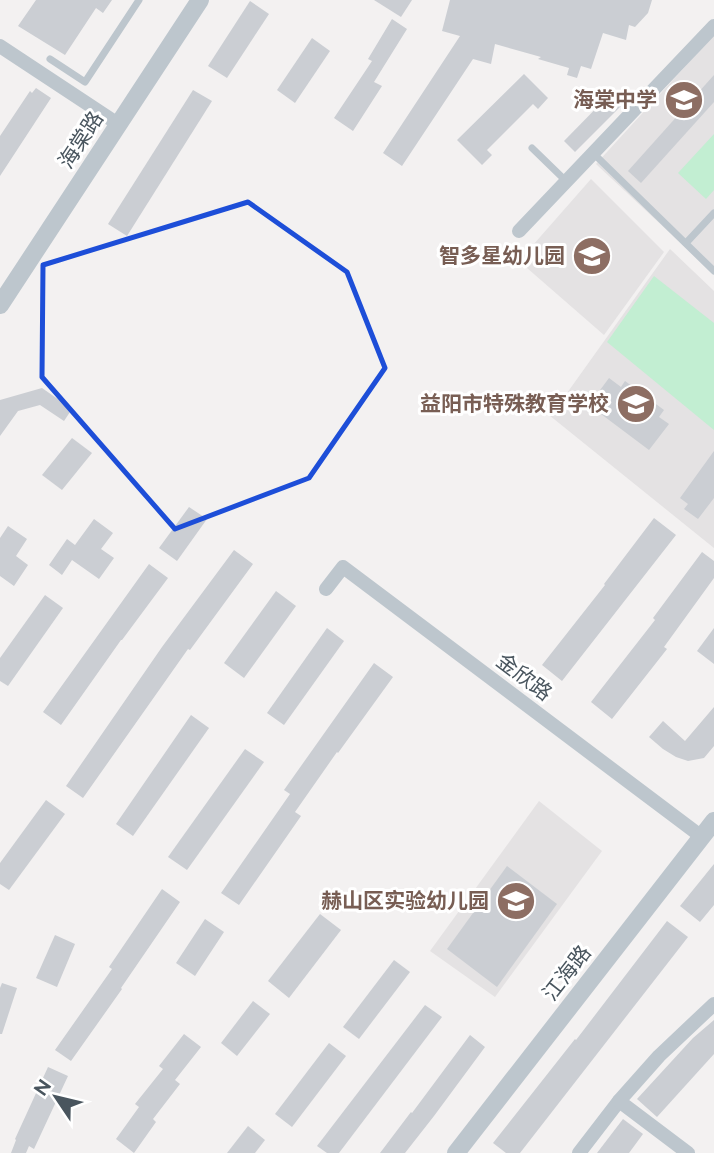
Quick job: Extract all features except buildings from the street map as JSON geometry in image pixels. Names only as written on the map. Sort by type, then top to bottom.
[{"type":"street","name":"海棠路","points":[[0,304],[200,0]]},
{"type":"street","points":[[519,231],[714,26]]},
{"type":"street","points":[[0,46],[118,124]]},
{"type":"street","name":"金欣路","points":[[326,589],[343,567],[702,837]]},
{"type":"street","name":"江海路","points":[[456,1153],[714,821]]},
{"type":"street","points":[[579,1153],[619,1101],[659,1056],[714,1004]]},
{"type":"street","points":[[619,1101],[688,1153]]},
{"type":"lane","points":[[50,59],[85,82],[139,0]]},
{"type":"lane","points":[[532,148],[566,181]]},
{"type":"lane","points":[[593,153],[714,271]]},
{"type":"lane","points":[[686,243],[714,213]]},
{"type":"highlighted area","points":[[248,202],[347,272],[385,368],[309,478],[175,529],[42,377],[43,265]]},
{"type":"shaded area","name":"海棠中学","points":[[714,35],[714,274],[596,164]]},
{"type":"shaded area","name":"智多星幼儿园","points":[[591,179],[664,252],[604,335],[519,261]]},
{"type":"shaded area","name":"益阳市特殊教育学校","points":[[670,249],[714,291],[714,548],[549,415]]},
{"type":"shaded area","name":"赫山区实验幼儿园","points":[[539,801],[602,851],[495,997],[430,951]]},
{"type":"green space","points":[[714,134],[714,190],[706,199],[678,173]]},
{"type":"green space","points":[[654,276],[714,323],[714,430],[607,342]]},
{"type":"place","name":"海棠中学","points":[[684,100]]},
{"type":"place","name":"智多星幼儿园","points":[[592,256]]},
{"type":"place","name":"益阳市特殊教育学校","points":[[636,404]]},
{"type":"place","name":"赫山区实验幼儿园","points":[[516,901]]}]
